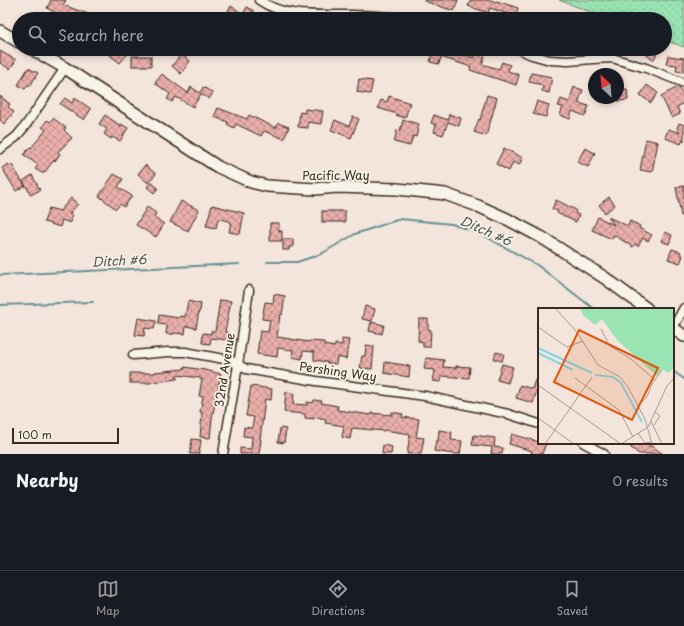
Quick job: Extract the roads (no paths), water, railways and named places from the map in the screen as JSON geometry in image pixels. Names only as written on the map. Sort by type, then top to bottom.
[{"type":"main road","points":[[0,31],[12,38]]},
{"type":"main road","name":"Pacific Way","points":[[44,56],[218,167],[251,182],[267,186],[315,189],[337,187],[397,189],[445,194],[478,206],[541,237],[604,278],[646,308]]},
{"type":"main road","points":[[674,329],[684,336]]},
{"type":"street","points":[[259,0],[274,9],[284,12]]},
{"type":"street","points":[[536,56],[550,60],[568,61],[612,58],[646,68],[684,83]]},
{"type":"street","points":[[0,149],[16,137],[26,126],[65,68]]},
{"type":"street","name":"32nd Avenue","points":[[223,454],[249,290]]},
{"type":"street","points":[[674,326],[684,308]]},
{"type":"street","name":"Pershing Way","points":[[134,355],[185,352],[230,360],[246,369],[425,396],[508,414],[538,424]]},
{"type":"street","points":[[586,444],[604,454]]},
{"type":"waterway","name":"Ditch #6","points":[[267,262],[297,262],[321,254],[355,234],[400,219],[452,224],[481,234],[537,265],[593,308]]},
{"type":"waterway","name":"Ditch #6","points":[[0,275],[239,264]]},
{"type":"waterway","points":[[0,305],[93,302]]},
{"type":"waterway","name":"Ditch #6","points":[[674,372],[684,379]]}]
